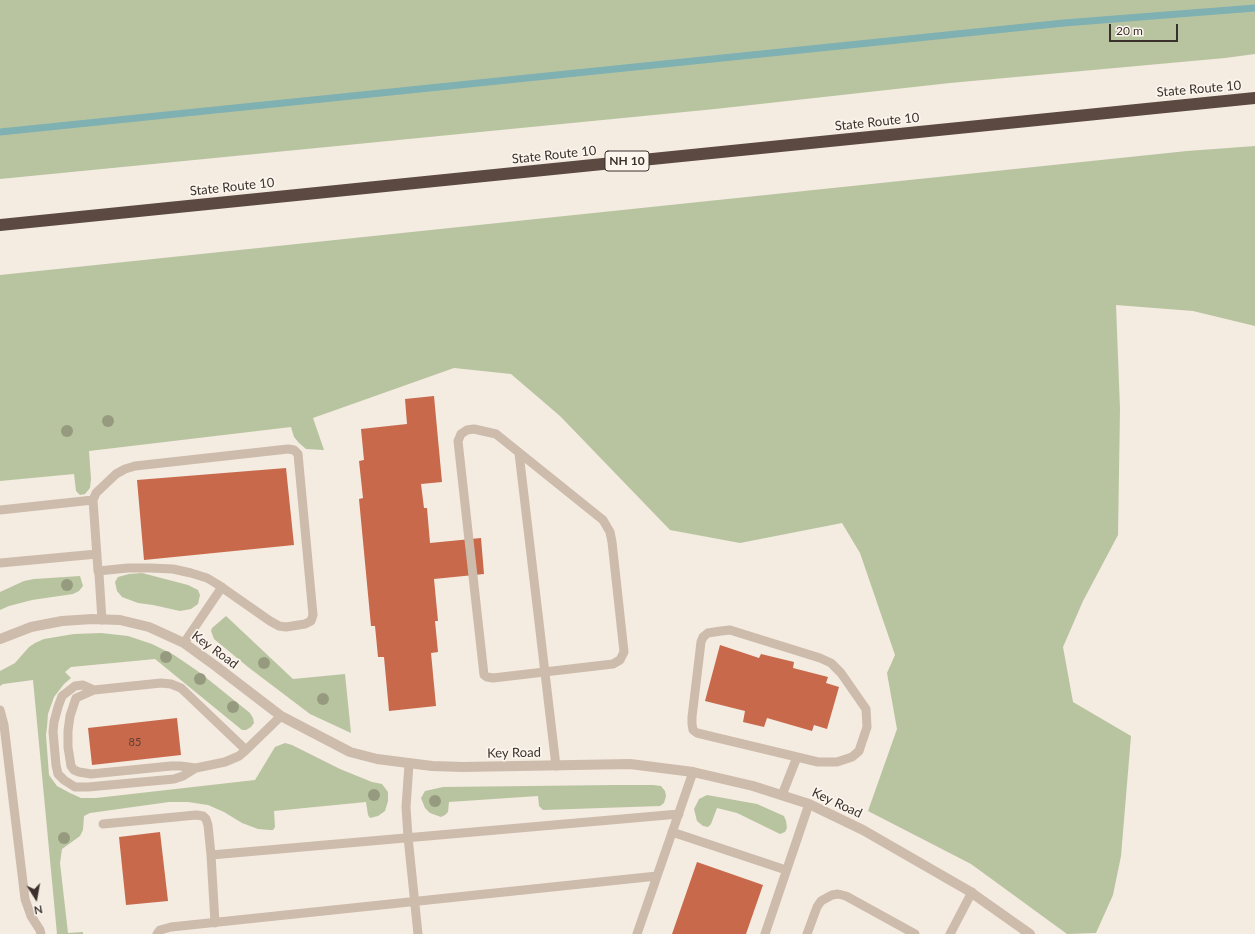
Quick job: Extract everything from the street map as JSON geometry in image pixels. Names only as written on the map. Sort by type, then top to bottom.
[{"type":"highway","name":"State Route 10","points":[[0,225],[1255,98]]},
{"type":"street","name":"Key Road","points":[[0,638],[31,627],[62,621],[120,620],[149,627],[184,643],[281,716],[350,752],[378,759],[409,764],[463,768],[630,764],[694,772],[753,786],[809,804],[863,830],[972,892],[1030,934]]},
{"type":"lane","points":[[474,429],[496,434],[603,520],[610,532],[624,652],[620,660],[613,664],[545,672],[493,678],[484,675],[458,441],[461,434],[467,430],[474,429]]},
{"type":"lane","points":[[98,571],[128,568],[173,569],[191,573],[207,578],[222,587],[279,626],[286,627],[305,624],[311,621],[313,615],[298,454],[294,450],[288,449],[135,466],[116,474],[96,493],[93,500],[98,571],[102,620]]},
{"type":"lane","points":[[519,453],[556,766]]},
{"type":"lane","points":[[0,510],[93,500]]},
{"type":"lane","points":[[0,563],[97,554]]},
{"type":"lane","points":[[184,643],[222,587]]},
{"type":"lane","points":[[730,630],[820,658],[831,663],[841,673],[866,709],[868,727],[859,751],[852,757],[836,762],[818,762],[797,757],[697,733],[694,730],[692,718],[701,642],[703,637],[708,633],[730,630]]},
{"type":"lane","points":[[246,750],[181,688],[170,684],[161,683],[94,690],[76,698],[70,716],[68,747],[71,766],[74,770],[79,772],[91,774],[171,766],[196,768],[225,762],[239,756],[246,750],[281,716]]},
{"type":"lane","points":[[94,690],[82,685],[75,686],[62,696],[53,732],[58,774],[64,780],[75,786],[96,786],[174,779],[183,776],[196,768]]},
{"type":"lane","points":[[0,710],[4,725],[25,899],[31,916],[41,934]]},
{"type":"lane","points":[[782,795],[797,757]]},
{"type":"lane","points":[[409,764],[406,807],[418,934]]},
{"type":"lane","points":[[637,934],[694,772]]},
{"type":"lane","points":[[765,934],[809,804]]},
{"type":"lane","points":[[211,854],[679,814]]},
{"type":"lane","points":[[103,824],[196,815],[202,816],[206,819],[211,854],[216,923]]},
{"type":"lane","points":[[672,832],[786,870]]},
{"type":"lane","points":[[157,934],[160,930],[171,927],[658,876]]},
{"type":"lane","points":[[950,934],[972,892]]},
{"type":"lane","points":[[807,934],[817,907],[821,901],[832,895],[838,894],[846,896],[915,934]]},
{"type":"green space","points":[[0,0],[1255,0],[1255,54],[950,83],[715,109],[0,179]]},
{"type":"green space","points":[[1255,146],[1255,326],[1193,311],[1116,305],[1120,409],[1118,535],[1083,601],[1063,647],[1073,702],[1131,736],[1121,856],[1113,895],[1096,933],[1067,934],[971,864],[868,811],[897,729],[887,673],[895,655],[860,553],[842,523],[740,543],[670,530],[560,416],[511,374],[454,368],[313,418],[324,450],[306,449],[294,437],[291,427],[89,451],[91,479],[90,488],[85,494],[80,495],[76,491],[74,474],[0,481],[0,275],[1187,151]]},
{"type":"green space","points":[[142,573],[188,585],[198,590],[200,595],[198,604],[191,609],[180,611],[138,603],[122,597],[117,591],[115,582],[118,577]]},
{"type":"green space","points":[[80,576],[83,586],[79,591],[73,594],[32,600],[0,610],[0,592],[24,581]]},
{"type":"green space","points":[[226,616],[293,679],[345,674],[351,733],[310,714],[214,639],[211,631],[212,628]]},
{"type":"green space","points":[[101,633],[128,636],[152,644],[174,655],[199,672],[250,713],[254,723],[246,730],[242,730],[155,659],[71,667],[65,672],[71,678],[64,684],[54,697],[48,714],[46,735],[49,775],[57,786],[81,798],[96,798],[255,780],[275,747],[285,743],[340,769],[372,782],[382,784],[388,792],[388,801],[385,811],[378,816],[370,818],[368,815],[366,802],[274,811],[275,827],[273,830],[258,829],[242,823],[224,812],[208,805],[188,802],[169,802],[90,813],[84,816],[83,830],[80,836],[62,849],[60,863],[68,933],[83,932],[83,934],[57,934],[33,680],[3,684],[0,686],[0,671],[15,663],[29,647],[44,639],[74,634]]},
{"type":"green space","points":[[615,785],[661,786],[665,791],[666,796],[664,803],[660,806],[543,810],[539,806],[538,796],[449,802],[448,812],[441,817],[430,813],[425,808],[421,798],[425,791],[443,787]]},
{"type":"green space","points":[[707,795],[757,804],[784,816],[787,828],[785,832],[780,834],[737,813],[717,808],[711,824],[708,827],[703,826],[697,821],[694,809],[699,799]]},
{"type":"building","points":[[434,396],[442,482],[421,484],[424,508],[427,508],[430,543],[481,538],[484,574],[434,579],[438,621],[435,621],[438,652],[431,653],[436,706],[389,711],[384,657],[378,657],[375,626],[371,626],[359,499],[363,498],[359,461],[364,460],[361,429],[407,424],[405,399]]},
{"type":"building","points":[[286,468],[294,545],[144,560],[137,480]]},
{"type":"building","points":[[720,645],[759,658],[761,654],[794,662],[793,668],[828,677],[826,683],[839,687],[827,729],[814,725],[812,731],[767,718],[764,727],[743,722],[745,711],[705,701]]},
{"type":"building","points":[[177,718],[181,755],[92,765],[88,728]]},
{"type":"building","points":[[160,832],[168,901],[126,905],[119,837]]},
{"type":"building","points":[[697,862],[763,885],[746,934],[672,934]]},
{"type":"waterway","points":[[0,132],[1064,23],[1255,8]]}]
